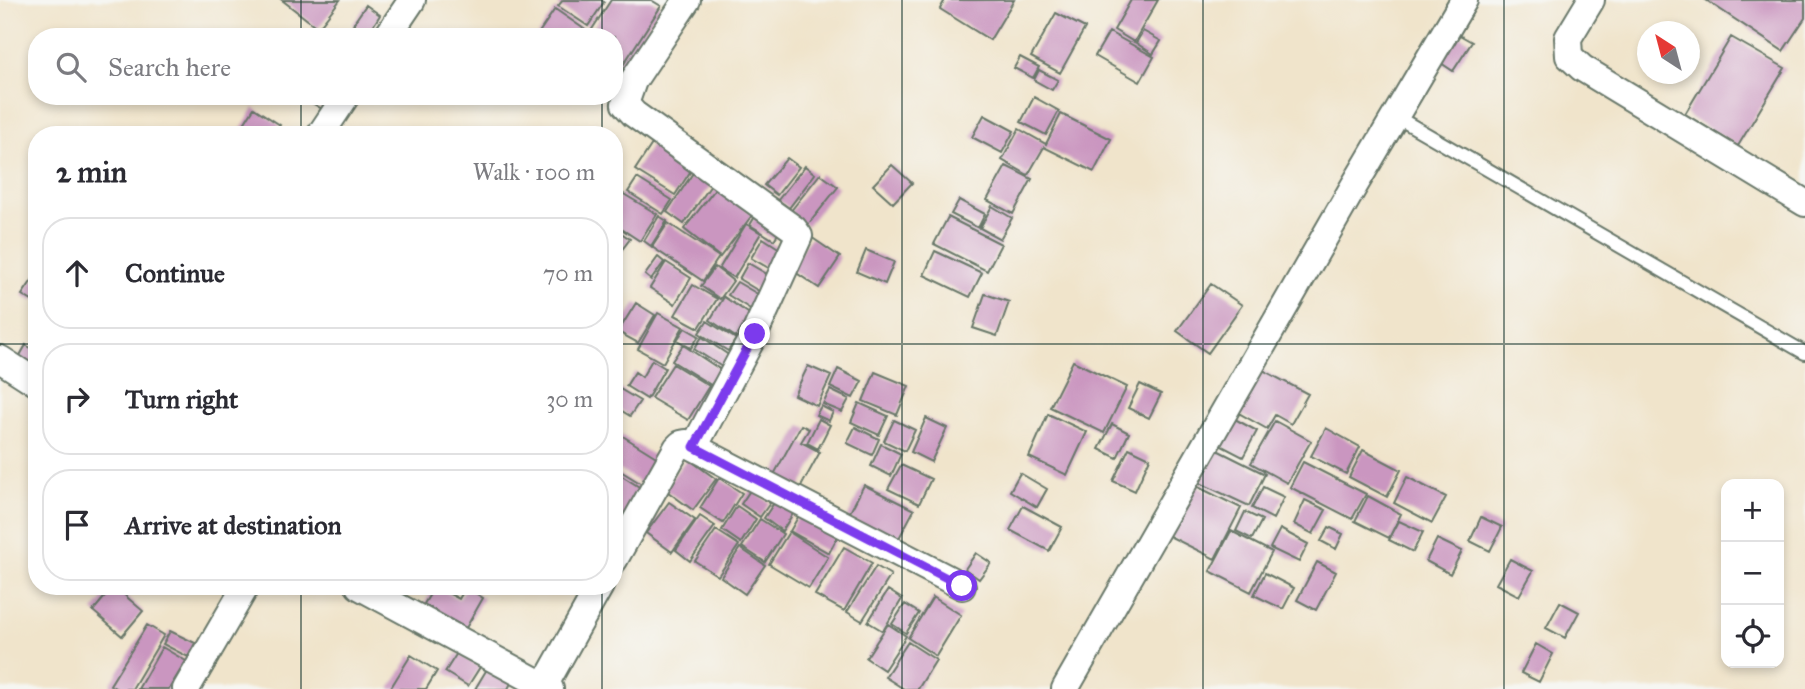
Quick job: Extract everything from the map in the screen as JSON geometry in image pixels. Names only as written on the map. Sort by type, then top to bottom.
[{"type":"street","points":[[393,28],[412,0]]},
{"type":"street","points":[[687,0],[633,81],[625,104],[634,114],[794,229],[799,236],[755,334],[694,447]]},
{"type":"street","points":[[1065,689],[1464,0]]},
{"type":"street","points":[[1591,0],[1568,38],[1569,56],[1582,68],[1805,203]]},
{"type":"street","points":[[326,126],[340,105]]},
{"type":"street","points":[[0,359],[28,377]]},
{"type":"street","points":[[623,544],[677,448],[686,443],[962,586]]},
{"type":"street","points":[[186,689],[241,595]]},
{"type":"street","points":[[375,595],[535,685],[594,595]]},
{"type":"lane","points":[[1395,116],[1805,353]]},
{"type":"building","points":[[282,0],[340,0],[318,28]]},
{"type":"building","points":[[563,0],[604,2],[588,26],[558,6]]},
{"type":"building","points":[[611,0],[651,0],[661,6],[623,65],[623,28],[593,28]]},
{"type":"building","points":[[945,0],[1014,0],[990,40],[940,9]]},
{"type":"building","points":[[1131,0],[1158,0],[1134,42],[1114,30]]},
{"type":"building","points":[[1706,0],[1805,0],[1805,18],[1783,51]]},
{"type":"building","points":[[366,5],[380,15],[372,28],[359,28],[353,24]]},
{"type":"building","points":[[555,9],[583,28],[542,28]]},
{"type":"building","points":[[1056,13],[1085,28],[1060,73],[1031,57]]},
{"type":"building","points":[[1143,31],[1161,41],[1153,54],[1136,43]]},
{"type":"building","points":[[1109,32],[1154,57],[1140,82],[1095,56]]},
{"type":"building","points":[[1456,33],[1472,42],[1453,71],[1438,61]]},
{"type":"building","points":[[1731,37],[1785,68],[1738,146],[1685,114]]},
{"type":"building","points":[[1020,57],[1039,67],[1033,78],[1014,68]]},
{"type":"building","points":[[1039,70],[1058,80],[1052,90],[1034,80]]},
{"type":"building","points":[[1034,97],[1059,111],[1046,135],[1021,122]]},
{"type":"building","points":[[254,108],[280,125],[279,126],[243,126]]},
{"type":"building","points":[[1061,114],[1111,139],[1094,172],[1044,147],[1028,175],[1002,160],[1019,129],[1046,144]]},
{"type":"building","points":[[984,115],[1014,131],[1002,153],[972,137]]},
{"type":"building","points":[[652,144],[692,169],[675,195],[635,170]]},
{"type":"building","points":[[787,158],[799,167],[777,195],[764,185]]},
{"type":"building","points":[[892,165],[912,183],[893,203],[873,185]]},
{"type":"building","points":[[805,166],[815,174],[789,208],[778,200]]},
{"type":"building","points":[[1006,166],[1032,179],[1013,214],[987,200]]},
{"type":"building","points":[[693,173],[711,185],[684,224],[667,212]]},
{"type":"building","points":[[820,174],[838,187],[807,226],[790,212]]},
{"type":"building","points":[[637,178],[672,200],[663,214],[628,192]]},
{"type":"building","points":[[717,187],[753,214],[720,257],[684,229]]},
{"type":"building","points":[[623,194],[657,214],[640,241],[623,230]]},
{"type":"building","points":[[959,200],[985,214],[978,228],[951,214]]},
{"type":"building","points":[[992,206],[1012,218],[1000,239],[980,228]]},
{"type":"building","points":[[759,210],[783,225],[774,240],[750,225]]},
{"type":"building","points":[[659,216],[667,221],[651,246],[644,241]]},
{"type":"building","points":[[948,217],[1001,244],[987,271],[934,244]]},
{"type":"building","points":[[668,223],[719,257],[703,281],[652,247]]},
{"type":"building","points":[[746,224],[761,233],[734,278],[719,269]]},
{"type":"building","points":[[623,234],[630,239],[623,248]]},
{"type":"building","points":[[811,237],[840,257],[819,288],[789,268]]},
{"type":"building","points":[[763,238],[783,251],[772,270],[751,258]]},
{"type":"building","points":[[866,250],[894,262],[885,284],[857,272]]},
{"type":"building","points":[[935,251],[982,273],[970,297],[924,275]]},
{"type":"building","points":[[658,257],[664,262],[651,280],[645,275]]},
{"type":"building","points":[[666,262],[691,278],[675,304],[650,288]]},
{"type":"building","points":[[748,263],[772,277],[762,293],[739,279]]},
{"type":"building","points":[[715,267],[733,281],[720,299],[701,286]]},
{"type":"building","points":[[737,282],[761,296],[752,310],[728,295]]},
{"type":"building","points":[[1211,284],[1242,305],[1208,353],[1177,331]]},
{"type":"building","points":[[693,285],[717,299],[699,328],[675,315]]},
{"type":"building","points":[[28,286],[28,299],[22,295]]},
{"type":"building","points":[[985,294],[1009,302],[997,336],[973,328]]},
{"type":"building","points":[[724,297],[751,315],[737,338],[710,320]]},
{"type":"building","points":[[636,303],[655,315],[638,343],[623,335],[623,324]]},
{"type":"building","points":[[658,313],[683,327],[663,363],[638,349]]},
{"type":"building","points":[[707,321],[736,339],[728,351],[699,333]]},
{"type":"building","points":[[685,328],[699,336],[691,348],[677,340]]},
{"type":"building","points":[[702,337],[730,356],[722,367],[694,349]]},
{"type":"building","points":[[26,345],[28,346],[28,365],[18,359]]},
{"type":"building","points":[[683,345],[721,370],[711,385],[672,361]]},
{"type":"building","points":[[652,360],[665,368],[647,399],[626,386],[635,372],[642,377]]},
{"type":"building","points":[[1073,361],[1127,387],[1104,433],[1050,407]]},
{"type":"building","points":[[673,364],[709,386],[688,420],[651,398]]},
{"type":"building","points":[[808,366],[831,376],[817,406],[794,395]]},
{"type":"building","points":[[838,369],[862,381],[853,398],[830,387]]},
{"type":"building","points":[[1261,369],[1308,394],[1291,424],[1275,415],[1267,429],[1237,412]]},
{"type":"building","points":[[875,372],[909,386],[897,415],[863,401]]},
{"type":"building","points":[[1140,384],[1161,394],[1149,418],[1128,408]]},
{"type":"building","points":[[830,390],[849,399],[842,412],[823,404]]},
{"type":"building","points":[[623,391],[640,401],[630,416],[623,412]]},
{"type":"building","points":[[859,403],[888,416],[879,435],[851,422]]},
{"type":"building","points":[[821,406],[833,412],[829,421],[816,415]]},
{"type":"building","points":[[1048,414],[1087,432],[1067,475],[1029,457]]},
{"type":"building","points":[[926,418],[947,428],[931,462],[911,452]]},
{"type":"building","points":[[1233,418],[1257,431],[1243,457],[1218,444]]},
{"type":"building","points":[[819,419],[830,425],[818,449],[807,443]]},
{"type":"building","points":[[894,420],[915,430],[905,451],[884,441]]},
{"type":"building","points":[[1275,421],[1311,441],[1287,483],[1251,463]]},
{"type":"building","points":[[1112,424],[1129,433],[1117,458],[1099,449]]},
{"type":"building","points":[[801,425],[809,429],[801,442],[820,452],[797,494],[771,480]]},
{"type":"building","points":[[855,427],[879,439],[872,455],[847,443]]},
{"type":"building","points":[[1326,428],[1360,447],[1346,474],[1311,456]]},
{"type":"building","points":[[623,436],[661,460],[645,486],[623,473]]},
{"type":"building","points":[[881,444],[901,454],[891,476],[871,466]]},
{"type":"building","points":[[1129,448],[1150,458],[1135,491],[1113,481]]},
{"type":"building","points":[[1217,450],[1265,474],[1249,506],[1200,483]]},
{"type":"building","points":[[1363,450],[1401,470],[1387,497],[1349,477]]},
{"type":"building","points":[[687,458],[716,479],[693,510],[664,489]]},
{"type":"building","points":[[1303,462],[1366,494],[1352,519],[1290,487]]},
{"type":"building","points":[[901,465],[931,479],[919,504],[888,489]]},
{"type":"building","points":[[1020,473],[1047,489],[1037,507],[1010,491]]},
{"type":"building","points":[[623,477],[644,490],[626,520],[623,518]]},
{"type":"building","points":[[1407,477],[1446,497],[1432,523],[1394,503]]},
{"type":"building","points":[[719,478],[742,493],[723,523],[700,508]]},
{"type":"building","points":[[1190,483],[1241,508],[1215,559],[1165,534]]},
{"type":"building","points":[[864,485],[914,510],[897,542],[847,518]]},
{"type":"building","points":[[1263,487],[1284,497],[1273,519],[1252,508]]},
{"type":"building","points":[[751,489],[770,503],[760,517],[741,504]]},
{"type":"building","points":[[1368,496],[1401,514],[1389,538],[1355,521]]},
{"type":"building","points":[[776,500],[794,512],[782,531],[764,518]]},
{"type":"building","points":[[1305,500],[1326,510],[1313,534],[1294,524]]},
{"type":"building","points":[[669,502],[695,520],[672,552],[646,533]]},
{"type":"building","points":[[737,506],[756,519],[741,543],[722,530]]},
{"type":"building","points":[[1023,506],[1062,527],[1049,551],[1010,530]]},
{"type":"building","points":[[802,510],[840,532],[829,553],[790,531]]},
{"type":"building","points":[[1245,512],[1262,520],[1252,539],[1236,531]]},
{"type":"building","points":[[700,516],[715,526],[690,561],[676,550]]},
{"type":"building","points":[[1481,517],[1502,527],[1490,551],[1470,541]]},
{"type":"building","points":[[760,519],[783,534],[765,562],[742,547]]},
{"type":"building","points":[[1399,521],[1423,532],[1413,552],[1389,540]]},
{"type":"building","points":[[1329,527],[1343,534],[1336,549],[1321,541]]},
{"type":"building","points":[[1280,529],[1308,544],[1299,562],[1270,548]]},
{"type":"building","points":[[716,530],[739,545],[718,576],[695,561]]},
{"type":"building","points":[[1231,531],[1272,552],[1251,592],[1210,571]]},
{"type":"building","points":[[789,532],[828,557],[809,588],[769,564]]},
{"type":"building","points":[[1437,539],[1462,551],[1450,574],[1426,561]]},
{"type":"building","points":[[844,547],[872,563],[844,611],[815,595]]},
{"type":"building","points":[[740,548],[765,565],[745,594],[721,577]]},
{"type":"building","points":[[976,553],[991,563],[979,579],[965,569]]},
{"type":"building","points":[[1510,559],[1533,571],[1519,596],[1496,584]]},
{"type":"building","points":[[1317,562],[1336,572],[1316,610],[1297,600]]},
{"type":"building","points":[[876,566],[891,575],[862,621],[847,612]]},
{"type":"building","points":[[1265,573],[1294,588],[1283,609],[1254,595]]},
{"type":"building","points":[[888,590],[902,599],[883,631],[868,622]]},
{"type":"building","points":[[106,595],[124,595],[143,611],[122,636],[93,611]]},
{"type":"building","points":[[430,595],[452,595],[459,599],[461,595],[478,595],[483,598],[466,628],[424,604]]},
{"type":"building","points":[[933,597],[961,615],[936,656],[908,638]]},
{"type":"building","points":[[1560,602],[1579,612],[1565,638],[1546,628]]},
{"type":"building","points":[[905,604],[919,613],[906,633],[892,624]]},
{"type":"building","points":[[888,624],[906,636],[884,670],[866,658]]},
{"type":"building","points":[[147,625],[164,635],[132,689],[117,689],[110,685]]},
{"type":"building","points":[[170,631],[195,643],[188,657],[163,644]]},
{"type":"building","points":[[908,642],[936,660],[918,689],[904,689],[885,677]]},
{"type":"building","points":[[1536,644],[1553,654],[1539,682],[1521,673]]},
{"type":"building","points":[[162,647],[186,661],[169,689],[138,689]]},
{"type":"building","points":[[457,653],[480,667],[468,686],[445,672]]},
{"type":"building","points":[[411,655],[437,671],[426,689],[390,689]]},
{"type":"building","points":[[487,669],[511,683],[508,689],[475,689]]},
{"type":"route","points":[[755,334],[694,447],[962,586]]}]
